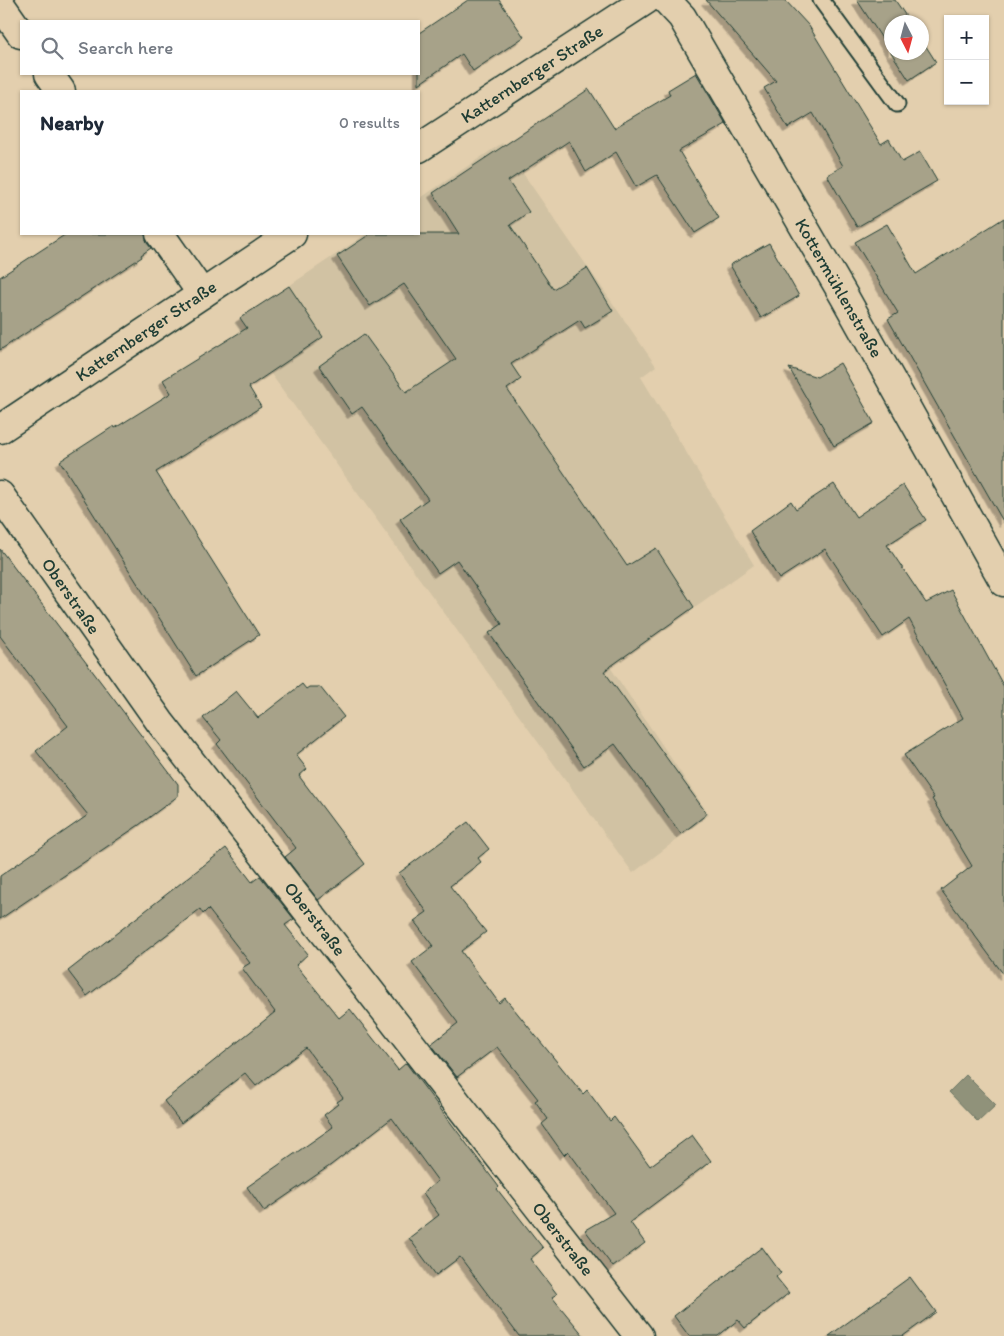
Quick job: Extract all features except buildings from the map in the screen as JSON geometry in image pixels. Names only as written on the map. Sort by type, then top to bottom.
[{"type":"street","name":"Katternberger Straße","points":[[420,147],[646,0]]},
{"type":"street","name":"Kottermühlenstraße","points":[[666,0],[682,17],[844,296],[1004,582]]},
{"type":"street","points":[[0,4],[20,33]]},
{"type":"street","points":[[50,75],[60,90]]},
{"type":"street","points":[[161,235],[202,294]]},
{"type":"street","name":"Katternberger Straße","points":[[0,429],[290,235]]},
{"type":"street","name":"Oberstraße","points":[[0,495],[160,722],[639,1336]]},
{"type":"lane","points":[[821,0],[897,104]]},
{"type":"shaded area","points":[[502,143],[656,366],[641,377],[754,565],[610,667],[709,815],[633,873],[234,323],[365,235],[420,235],[420,198]]},
{"type":"shaded area","points":[[966,1075],[996,1105],[978,1122],[949,1092]]}]
